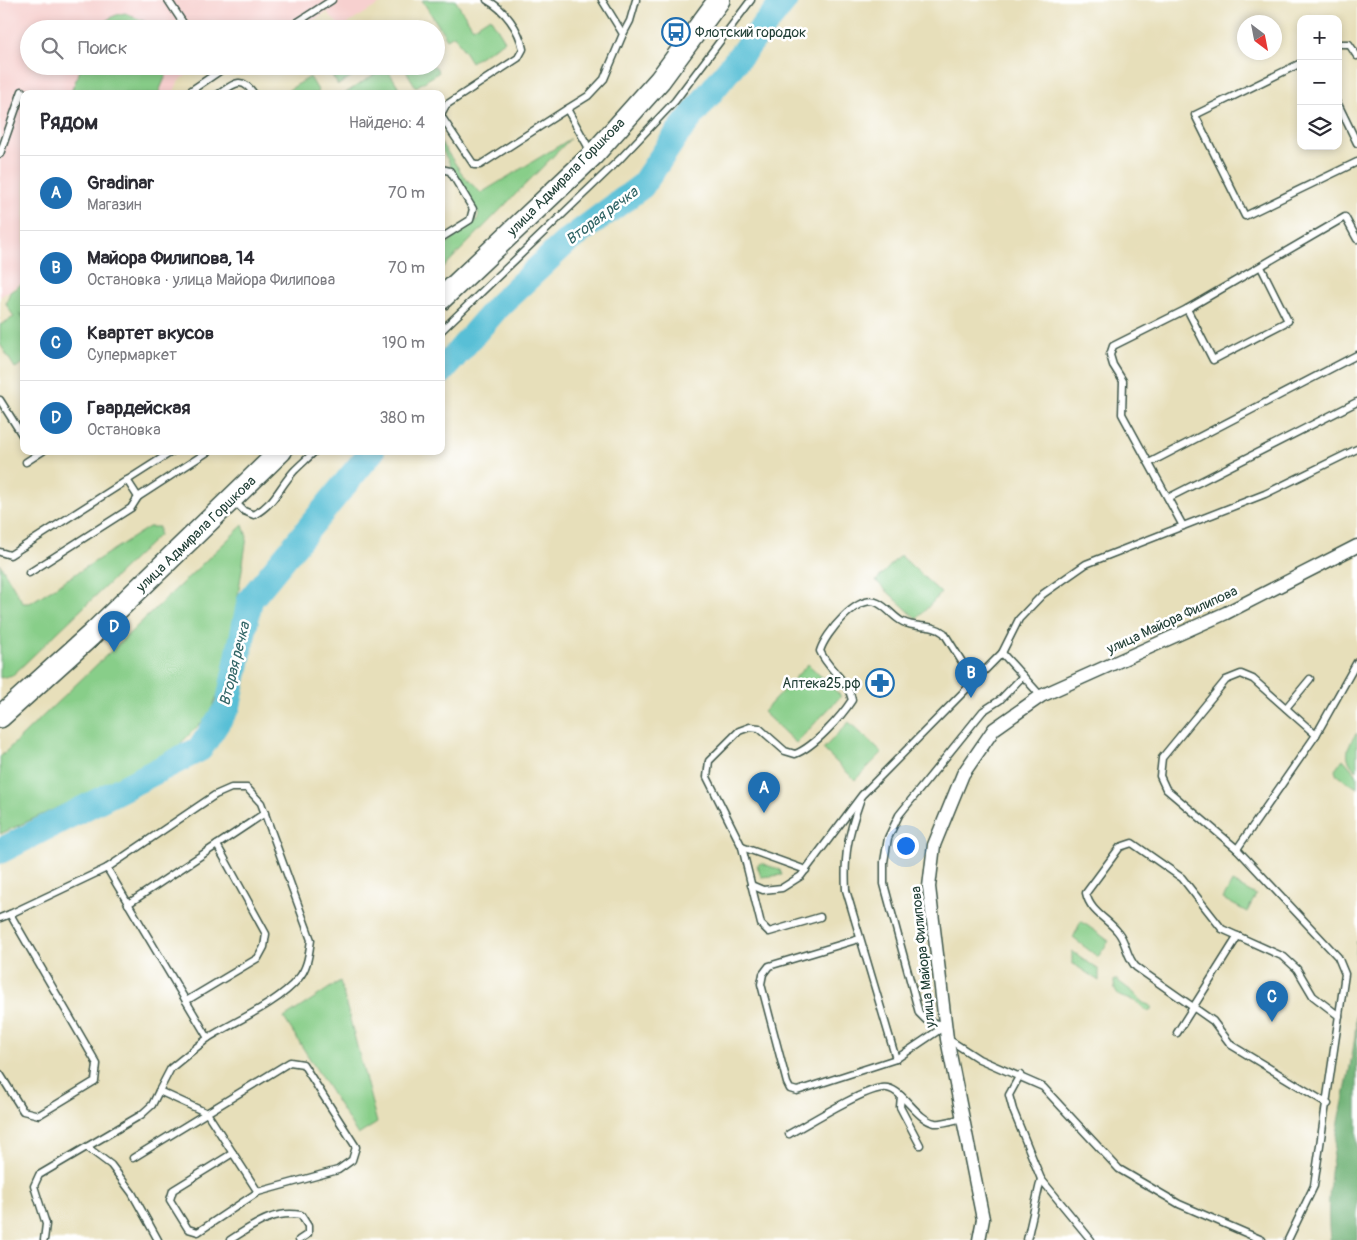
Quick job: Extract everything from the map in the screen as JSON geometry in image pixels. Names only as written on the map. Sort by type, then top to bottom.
[{"type":"main road","name":"улица Адмирала Горшкова","points":[[445,295],[593,155],[660,80],[719,0]]},
{"type":"main road","name":"улица Адмирала Горшкова","points":[[0,717],[90,636],[277,455]]},
{"type":"street","name":"улица Майора Филипова","points":[[979,1240],[983,1219],[946,1032],[930,887],[934,845],[963,774],[994,729],[1041,696],[1226,613],[1357,546]]},
{"type":"lane","points":[[168,0],[181,20]]},
{"type":"lane","points":[[301,20],[332,0]]},
{"type":"lane","points":[[445,107],[518,58],[523,49],[522,40],[503,11],[487,0]]},
{"type":"lane","points":[[602,0],[623,34]]},
{"type":"lane","points":[[445,121],[471,163],[477,166],[567,109],[597,88],[610,68],[630,21],[636,0]]},
{"type":"lane","points":[[445,327],[620,159],[675,101],[751,0]]},
{"type":"lane","points":[[1342,44],[1349,44],[1357,56]]},
{"type":"lane","points":[[1297,65],[1195,114],[1245,216],[1357,162]]},
{"type":"lane","points":[[192,90],[213,75]]},
{"type":"lane","points":[[225,90],[241,82],[249,86],[252,90]]},
{"type":"lane","points":[[0,154],[20,97]]},
{"type":"lane","points":[[1338,105],[1357,143]]},
{"type":"lane","points":[[567,109],[593,155]]},
{"type":"lane","points":[[445,169],[448,169],[452,174],[473,209],[473,214],[470,220],[445,236]]},
{"type":"lane","points":[[1183,526],[1122,414],[1123,380],[1113,365],[1113,346],[1187,309],[1345,217],[1357,239]]},
{"type":"lane","points":[[1187,309],[1213,360],[1288,321],[1261,267]]},
{"type":"lane","points":[[1149,463],[1357,355]]},
{"type":"lane","points":[[0,400],[20,432]]},
{"type":"lane","points":[[1168,498],[1357,402]]},
{"type":"lane","points":[[751,885],[763,890],[782,888],[801,876],[862,796],[1002,653],[1019,620],[1050,589],[1086,564],[1265,494],[1357,449]]},
{"type":"lane","points":[[26,462],[37,455]]},
{"type":"lane","points":[[0,552],[10,555],[167,455]]},
{"type":"lane","points":[[29,573],[126,513],[138,497],[203,455]]},
{"type":"lane","points":[[232,499],[244,511],[254,516],[275,499],[293,472],[311,455]]},
{"type":"lane","points":[[127,480],[138,497]]},
{"type":"lane","points":[[820,917],[770,932],[761,924],[742,847],[707,777],[709,761],[739,731],[750,727],[759,728],[785,750],[795,754],[805,750],[846,709],[852,700],[850,689],[824,661],[820,651],[824,639],[858,604],[868,601],[878,603],[902,622],[938,628],[944,633],[974,681]]},
{"type":"lane","points":[[1002,653],[1041,696]]},
{"type":"lane","points":[[1237,849],[1316,735],[1357,662]]},
{"type":"lane","points":[[1288,1240],[1314,1186],[1328,1104],[1345,974],[1338,957],[1237,849],[1166,789],[1160,776],[1162,758],[1226,680],[1241,674],[1253,679],[1316,735]]},
{"type":"lane","points":[[1023,676],[1000,700],[983,711],[899,815],[888,838],[884,862],[884,884],[919,1013],[979,1059],[1020,1075],[1044,1087],[1120,1169],[1179,1204],[1262,1240]]},
{"type":"lane","points":[[1286,708],[1310,679]]},
{"type":"lane","points":[[0,918],[107,868],[216,795],[231,788],[247,788],[261,803],[310,940],[308,959],[299,979],[280,996],[208,1038],[171,1068],[152,1105],[141,1115],[39,1175],[34,1186],[46,1224],[44,1240]]},
{"type":"lane","points":[[862,796],[850,831],[844,861],[846,890],[896,1059]]},
{"type":"lane","points":[[128,904],[265,813]]},
{"type":"lane","points":[[1328,1104],[1232,1044],[1213,1021],[1192,1008],[1130,962],[1118,932],[1094,910],[1088,902],[1086,893],[1120,847],[1132,843],[1182,878],[1222,929],[1284,957],[1297,969],[1313,996],[1340,1016]]},
{"type":"lane","points":[[186,1001],[258,958],[264,947],[266,934],[217,845]]},
{"type":"lane","points":[[742,847],[806,870]]},
{"type":"lane","points":[[107,868],[208,1038]]},
{"type":"lane","points":[[0,1074],[23,1111],[38,1115],[95,1081],[97,1064],[10,914]]},
{"type":"lane","points":[[1177,1033],[1238,936]]},
{"type":"lane","points":[[859,939],[769,966],[763,974],[761,984],[790,1089],[797,1092],[896,1059],[946,1032]]},
{"type":"lane","points":[[133,1158],[290,1062],[303,1064],[356,1147],[352,1160],[338,1170],[258,1192],[198,1232],[188,1229],[170,1200],[173,1190],[233,1153]]},
{"type":"lane","points":[[1020,1075],[1010,1095],[1013,1110],[1041,1178],[1091,1240]]},
{"type":"lane","points":[[789,1134],[867,1093],[883,1087],[895,1090],[926,1120],[937,1123],[962,1118]]},
{"type":"lane","points":[[159,1091],[207,1113],[258,1192]]},
{"type":"lane","points":[[901,1096],[900,1107],[920,1145]]},
{"type":"lane","points":[[88,1147],[111,1166],[132,1193],[158,1240]]},
{"type":"lane","points":[[1027,1240],[1041,1178]]},
{"type":"lane","points":[[230,1240],[268,1217],[287,1213],[301,1215],[308,1226],[308,1234],[299,1240]]},
{"type":"shaded area","points":[[0,0],[386,0],[354,20],[334,20],[327,12],[314,20],[20,20],[20,75],[186,75],[178,82],[175,90],[20,90],[20,284],[0,297]]},
{"type":"green space","points":[[422,0],[455,0],[473,28],[490,17],[505,41],[471,62],[454,35],[447,39],[445,36],[445,20],[435,20]]},
{"type":"green space","points":[[125,13],[141,20],[108,20]]},
{"type":"green space","points":[[78,75],[166,75],[160,90],[72,90]]},
{"type":"green space","points":[[332,75],[354,75],[338,85]]},
{"type":"green space","points":[[374,75],[391,75],[400,90],[350,90]]},
{"type":"green space","points":[[409,75],[434,75],[416,87]]},
{"type":"green space","points":[[310,77],[318,90],[289,90]]},
{"type":"green space","points":[[570,139],[445,266],[445,245],[477,220],[479,214],[451,170],[445,149],[465,178],[481,193]]},
{"type":"green space","points":[[20,286],[20,365],[15,368],[0,344],[0,325],[14,317],[6,304],[10,292]]},
{"type":"green space","points":[[243,525],[247,537],[231,641],[221,686],[209,715],[176,748],[148,766],[0,834],[0,757]]},
{"type":"green space","points":[[149,527],[159,527],[159,535],[13,675],[0,678],[0,564],[23,603],[30,603]]},
{"type":"green space","points":[[900,555],[941,593],[917,619],[876,581]]},
{"type":"green space","points":[[808,664],[841,696],[796,743],[763,712]]},
{"type":"green space","points":[[849,722],[882,753],[855,780],[823,749]]},
{"type":"green space","points":[[1357,733],[1357,771],[1348,758],[1348,748]]},
{"type":"green space","points":[[1343,759],[1357,775],[1357,788],[1336,774],[1335,770]]},
{"type":"green space","points":[[761,863],[780,870],[782,875],[761,877],[757,865]]},
{"type":"green space","points":[[1232,882],[1256,895],[1247,912],[1223,899]]},
{"type":"green space","points":[[1081,921],[1109,941],[1098,957],[1073,938]]},
{"type":"green space","points":[[1357,941],[1357,1240],[1330,1240],[1329,1214],[1332,1163],[1355,1037]]},
{"type":"green space","points":[[1072,951],[1099,970],[1099,981],[1072,963]]},
{"type":"green space","points":[[1114,980],[1117,980],[1134,993],[1142,1002],[1151,1006],[1151,1010],[1147,1011],[1138,1003],[1118,995],[1114,987]]},
{"type":"green space","points":[[340,981],[377,1123],[358,1135],[284,1018]]},
{"type":"waterway","name":"Вторая речка","points":[[445,367],[499,305],[565,243],[642,186],[677,134],[785,0]]},
{"type":"waterway","name":"Вторая речка","points":[[0,851],[200,749],[228,706],[250,600],[369,455]]},
{"type":"place","name":"Флотский городок","points":[[676,32]]},
{"type":"place","name":"Гвардейская","points":[[114,652]]},
{"type":"place","name":"Аптека25.рф","points":[[880,683]]},
{"type":"place","name":"Майора Филипова, 14","points":[[971,698]]},
{"type":"place","name":"Gradinar","points":[[764,813]]},
{"type":"place","name":"Квартет вкусов","points":[[1272,1022]]}]
